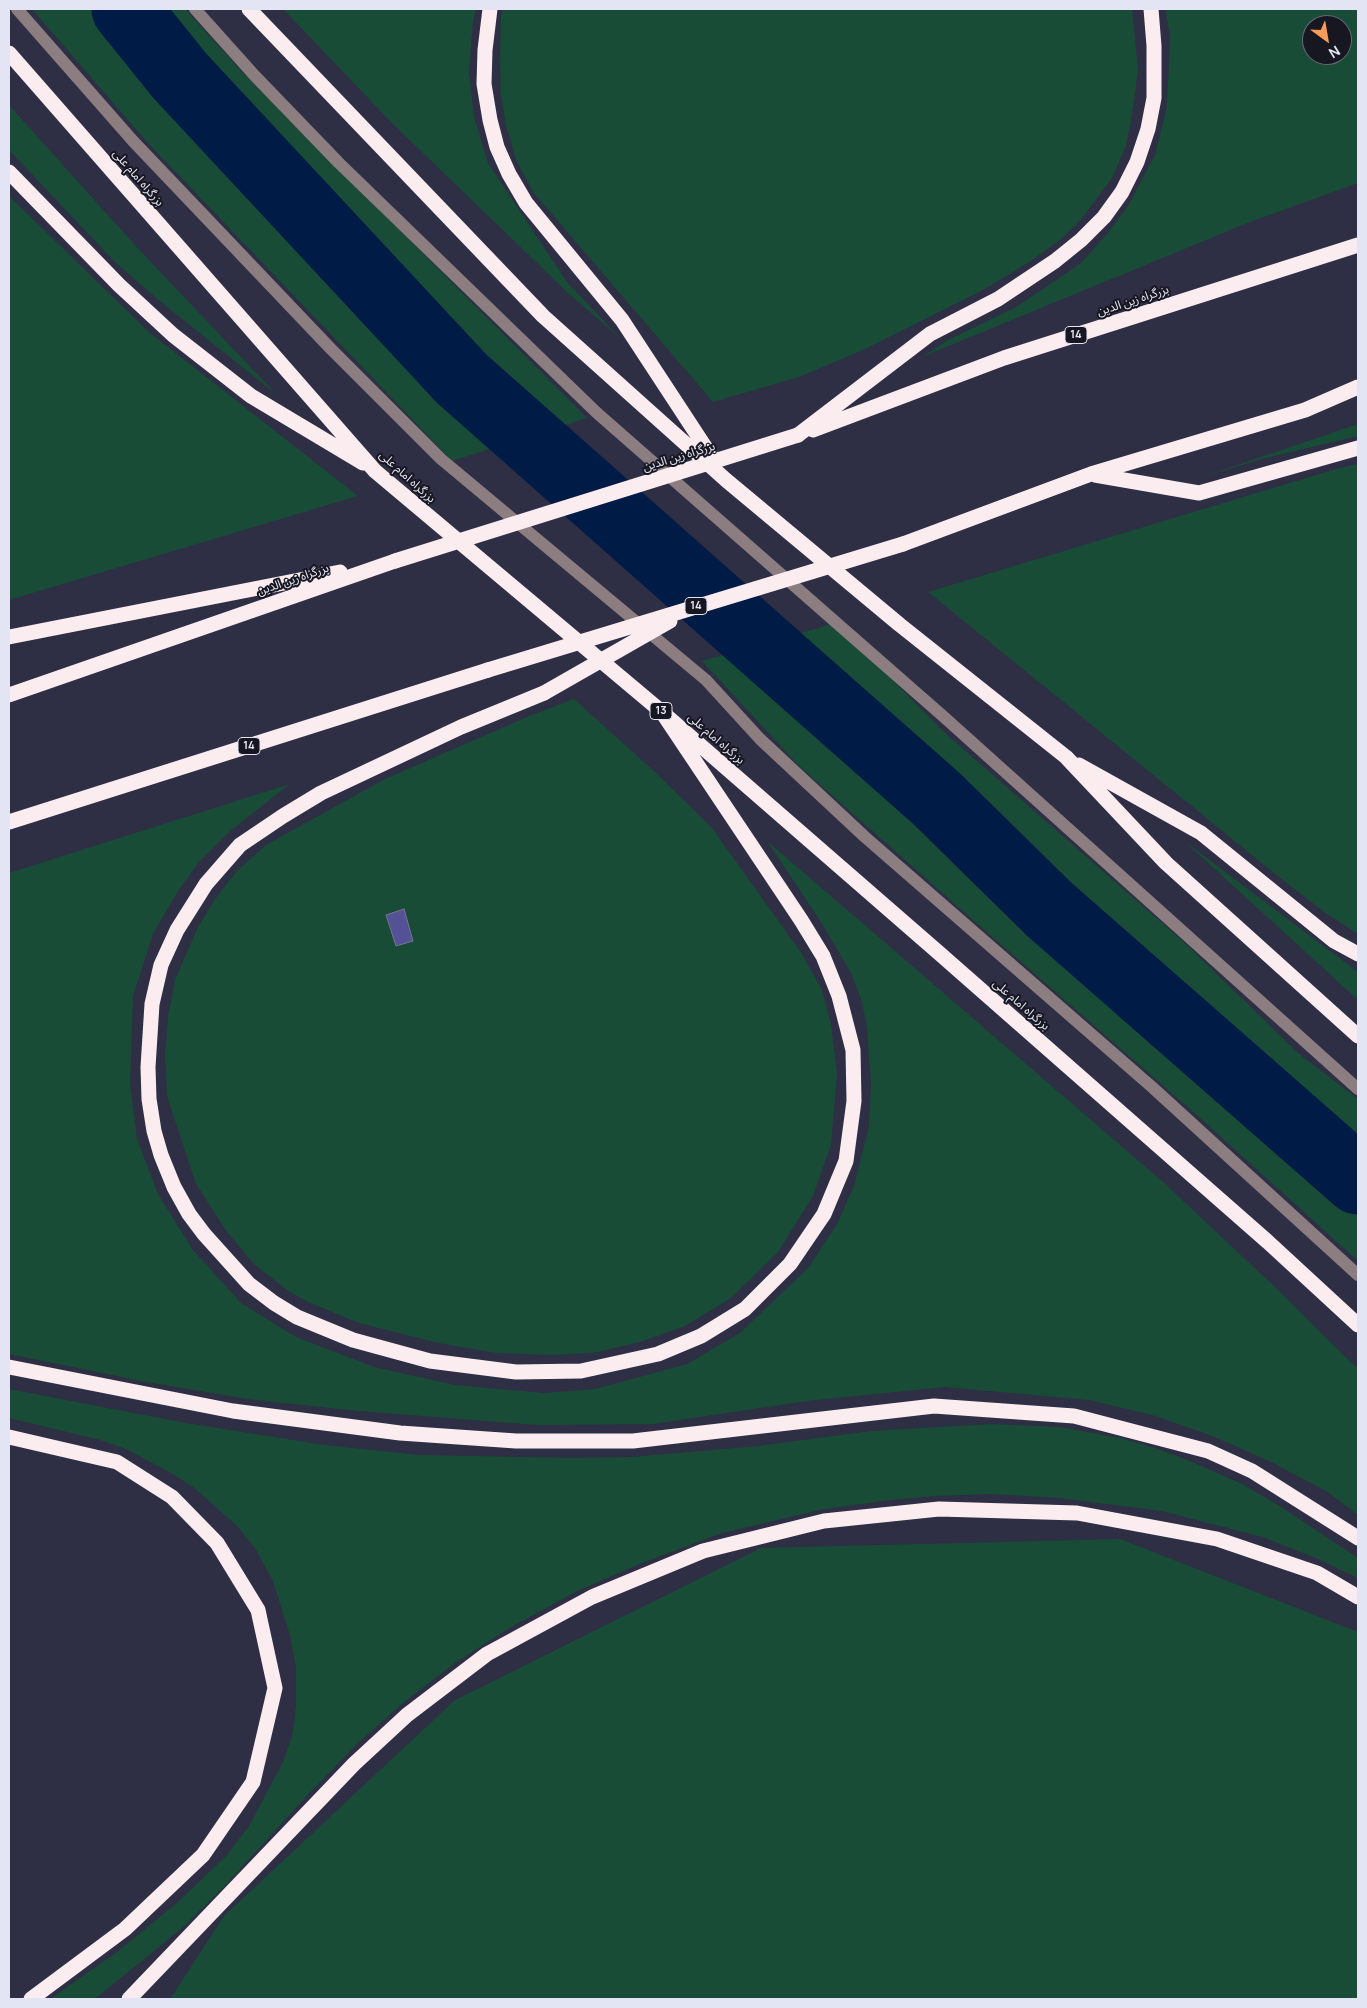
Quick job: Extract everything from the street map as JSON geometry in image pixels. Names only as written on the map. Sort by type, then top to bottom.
[{"type":"highway","points":[[249,9],[543,316],[726,480],[900,625],[1066,757],[1166,864],[1358,1036]]},
{"type":"highway","points":[[490,9],[484,50],[484,84],[490,120],[497,146],[509,174],[526,202],[622,320],[726,480]]},
{"type":"highway","points":[[798,435],[930,334],[998,299],[1054,261],[1081,240],[1104,217],[1122,192],[1137,162],[1148,129],[1154,98],[1154,46],[1151,9]]},
{"type":"highway","name":"بزرگراه امام علی","points":[[9,53],[375,471],[662,712],[1268,1242],[1358,1325]]},
{"type":"highway","points":[[9,172],[119,285],[173,335],[251,396],[375,471]]},
{"type":"highway","name":"بزرگراه زین الدین","points":[[9,695],[396,561],[798,435],[1004,358],[1358,245]]},
{"type":"highway","name":"14","points":[[9,822],[488,670],[903,544],[1091,474],[1305,410],[1358,387]]},
{"type":"highway","points":[[1091,474],[1200,493],[1358,448]]},
{"type":"highway","points":[[9,637],[396,561]]},
{"type":"highway","points":[[662,712],[801,920],[823,956],[839,996],[853,1050],[854,1101],[846,1161],[824,1214],[790,1264],[745,1308],[701,1336],[658,1354],[581,1371],[516,1372],[430,1361],[353,1340],[297,1316],[274,1303],[249,1284],[223,1257],[189,1214],[174,1187],[154,1131],[149,1099],[148,1067],[152,1004],[161,965],[177,930],[206,884],[240,845],[283,816],[320,793],[461,726],[544,693],[695,606]]},
{"type":"highway","points":[[1066,757],[1201,834],[1334,940],[1358,954]]},
{"type":"highway","points":[[9,1367],[233,1411],[400,1433],[516,1441],[633,1441],[934,1406],[1074,1416],[1208,1451],[1268,1481],[1358,1538]]},
{"type":"highway","points":[[9,1437],[117,1462],[172,1497],[217,1543],[258,1610],[275,1688],[253,1782],[202,1855],[124,1929],[31,1999]]},
{"type":"highway","points":[[129,1999],[354,1764],[407,1715],[487,1654],[592,1597],[703,1551],[824,1521],[938,1509],[1077,1513],[1217,1538],[1318,1573],[1358,1597]]},
{"type":"lane","points":[[17,9],[147,156],[331,348],[441,459],[706,680],[760,739],[865,837],[1152,1088],[1358,1275]]},
{"type":"lane","points":[[195,9],[255,76],[339,163],[597,413],[944,717],[1358,1089]]},
{"type":"green space","points":[[32,9],[185,9],[244,74],[587,418],[452,461],[146,141]]},
{"type":"green space","points":[[283,9],[476,9],[473,22],[469,71],[474,117],[488,163],[567,282],[620,338],[568,293],[393,124]]},
{"type":"green space","points":[[503,9],[1132,9],[1138,69],[1133,109],[1126,146],[1112,178],[1080,221],[1060,240],[1031,261],[983,290],[863,350],[799,377],[713,402],[534,193],[517,162],[506,126],[501,94],[501,16]]},
{"type":"green space","points":[[1165,9],[1358,9],[1358,183],[1250,222],[922,357],[948,340],[1018,306],[1081,263],[1107,234],[1128,206],[1155,155],[1166,111],[1170,34]]},
{"type":"green space","points":[[9,105],[132,242],[277,395],[156,298],[114,261],[9,150]]},
{"type":"green space","points":[[9,196],[150,333],[358,496],[9,600]]},
{"type":"green space","points":[[1358,424],[1358,436],[1262,459],[1193,480]]},
{"type":"green space","points":[[1358,464],[1358,934],[1324,912],[1274,873],[928,592]]},
{"type":"green space","points":[[836,623],[945,733],[1186,944],[1298,1053],[1358,1099],[1358,1261],[1191,1110],[798,765],[702,661]]},
{"type":"green space","points":[[574,699],[655,772],[712,828],[802,954],[822,990],[831,1024],[837,1073],[831,1145],[813,1196],[778,1252],[731,1298],[685,1326],[640,1342],[593,1353],[552,1355],[496,1353],[438,1343],[359,1323],[308,1302],[287,1290],[254,1264],[227,1232],[196,1184],[167,1096],[165,1054],[168,1017],[175,980],[198,927],[215,899],[237,871],[266,845],[385,779],[534,714]]},
{"type":"green space","points":[[290,784],[230,831],[199,862],[178,891],[153,934],[133,996],[130,1083],[137,1139],[158,1194],[193,1250],[241,1303],[296,1337],[374,1367],[455,1385],[543,1393],[595,1389],[687,1364],[740,1333],[809,1267],[837,1224],[854,1186],[869,1126],[871,1083],[867,1028],[862,1002],[851,973],[821,922],[767,841],[1162,1181],[1277,1289],[1358,1369],[1358,1515],[1328,1492],[1269,1461],[1210,1435],[1152,1415],[1089,1400],[945,1387],[807,1401],[653,1424],[537,1425],[358,1411],[247,1399],[141,1381],[9,1354],[9,873]]},
{"type":"green space","points":[[1183,840],[1358,972],[1358,1000]]},
{"type":"green space","points":[[9,1389],[186,1423],[324,1445],[420,1455],[573,1458],[632,1457],[758,1446],[871,1431],[992,1424],[1060,1427],[1120,1438],[1155,1448],[1242,1484],[1278,1505],[1358,1558],[1358,1578],[1316,1558],[1262,1537],[1162,1511],[1059,1498],[992,1494],[935,1496],[882,1501],[820,1510],[722,1533],[642,1563],[577,1591],[506,1630],[452,1665],[403,1703],[357,1744],[300,1803],[224,1887],[181,1929],[95,1999],[50,1999],[117,1952],[178,1902],[226,1856],[249,1826],[284,1760],[293,1732],[296,1705],[296,1668],[290,1635],[273,1581],[255,1548],[236,1525],[193,1487],[126,1449],[100,1440],[9,1418]]},
{"type":"green space","points":[[1120,1539],[1358,1632],[1358,1999],[170,1999],[224,1916],[455,1700],[761,1548]]},
{"type":"building","points":[[404,909],[413,941],[396,946],[386,915]]},
{"type":"waterway","points":[[126,9],[180,76],[462,379],[937,799],[1049,909],[1358,1180]]}]
